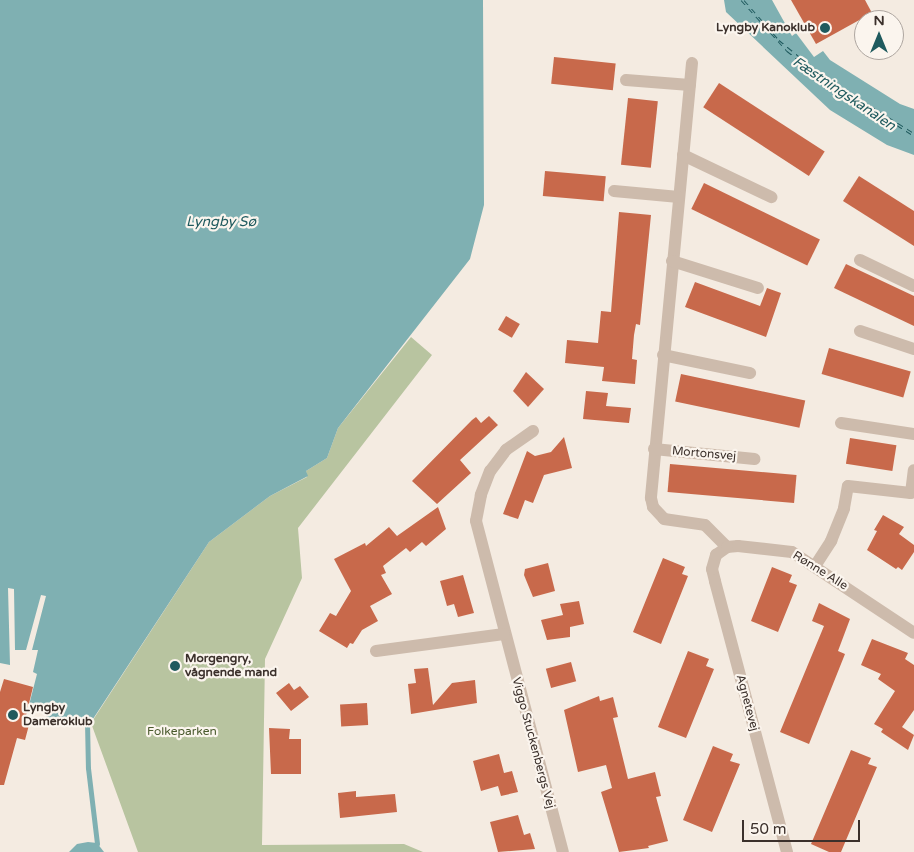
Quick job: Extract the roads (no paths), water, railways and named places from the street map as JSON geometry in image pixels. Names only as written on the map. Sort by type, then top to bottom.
[{"type":"street","name":"Mortonsvej","points":[[692,63],[654,449],[653,507],[664,519],[705,525],[727,547]]},
{"type":"street","points":[[626,80],[690,85]]},
{"type":"street","points":[[683,155],[771,197]]},
{"type":"street","points":[[614,191],[679,197]]},
{"type":"street","points":[[860,260],[914,286]]},
{"type":"street","points":[[672,261],[758,288]]},
{"type":"street","points":[[860,331],[914,350]]},
{"type":"street","points":[[663,355],[750,374]]},
{"type":"street","points":[[841,423],[914,434]]},
{"type":"street","name":"Viggo Stuckenbergs Vej","points":[[533,431],[506,450],[490,472],[481,495],[476,521],[504,634],[563,852]]},
{"type":"street","name":"Mortonsvej","points":[[654,449],[754,459]]},
{"type":"street","points":[[815,566],[831,541],[848,486],[912,492],[914,470]]},
{"type":"street","name":"Agnetevej","points":[[727,547],[716,554],[712,569],[786,852]]},
{"type":"street","name":"Rønne Alle","points":[[727,547],[778,549],[815,566],[914,633]]},
{"type":"street","points":[[376,651],[504,634]]},
{"type":"water","name":"Lyngby Sø","points":[[0,0],[483,0],[484,205],[470,259],[338,428],[327,458],[306,471],[308,476],[270,496],[209,542],[91,722],[49,722],[42,707],[31,708],[0,699]]},
{"type":"water","name":"Fæstningskanalen","points":[[724,0],[772,0],[792,36],[796,33],[814,57],[823,51],[830,60],[900,104],[914,109],[914,155],[887,145],[830,110],[726,12]]},
{"type":"water","points":[[97,843],[104,852],[69,852],[77,844]]},
{"type":"waterway","points":[[87,722],[88,768],[97,843]]},
{"type":"place","name":"Lyngby Kanoklub","points":[[825,28]]},
{"type":"place","name":"Morgengry, vågnende mand","points":[[175,666]]},
{"type":"place","name":"Lyngby Dameroklub","points":[[13,715]]},
{"type":"park label","name":"Folkeparken","points":[[182,732]]}]
